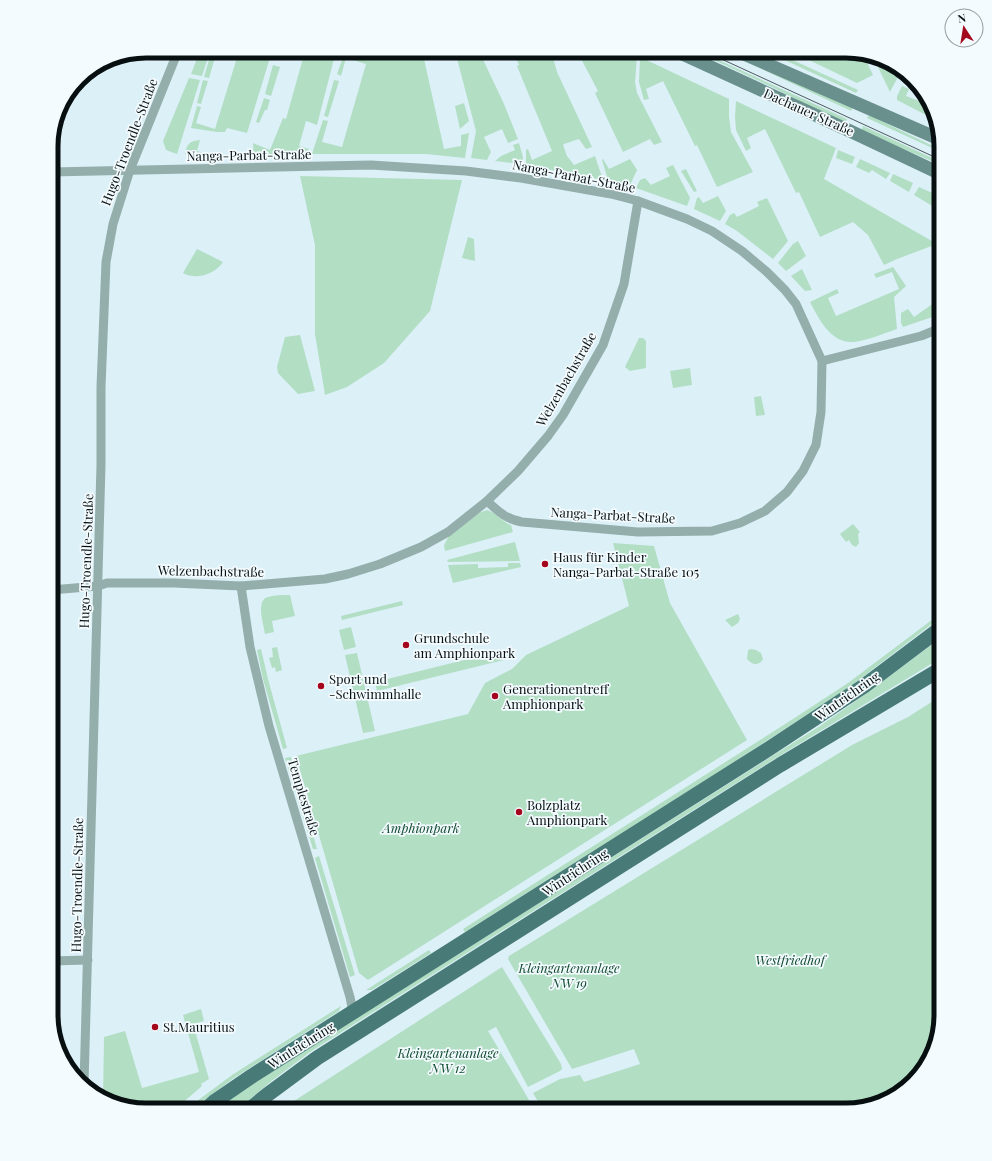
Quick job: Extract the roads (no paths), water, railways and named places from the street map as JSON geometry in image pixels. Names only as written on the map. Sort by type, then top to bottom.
[{"type":"main road","name":"Dachauer Straße","points":[[691,58],[850,130],[934,171]]},
{"type":"main road","name":"Dachauer Straße","points":[[753,58],[933,136]]},
{"type":"main road","name":"Wintrichring","points":[[213,1103],[252,1076],[776,744],[864,686],[934,633]]},
{"type":"main road","name":"Wintrichring","points":[[257,1103],[323,1054],[780,765],[934,673]]},
{"type":"street","name":"Hugo-Troendle-Straße","points":[[84,1077],[101,465],[101,387],[106,262],[113,224],[130,170],[175,58]]},
{"type":"street","name":"Nanga-Parbat-Straße","points":[[58,172],[371,165],[466,171],[521,178],[611,194],[638,201],[687,219],[712,231],[742,251],[767,272],[785,290],[796,304],[822,361],[821,412],[816,445],[803,471],[787,492],[765,511],[740,523],[712,531],[638,532],[511,520],[487,501]]},
{"type":"street","name":"Welzenbachstraße","points":[[58,589],[98,586],[107,583],[132,582],[241,586],[296,582],[348,574],[380,564],[421,547],[448,532],[487,501],[518,471],[548,436],[563,415],[603,345],[624,284],[638,201]]},
{"type":"street","points":[[822,361],[915,338],[934,331]]},
{"type":"street","name":"Templestraße","points":[[241,586],[250,647],[264,706],[348,990],[353,1012]]},
{"type":"street","points":[[58,961],[88,960]]},
{"type":"tram line","points":[[719,58],[934,157]]},
{"type":"place","name":"Haus für Kinder Nanga-Parbat-Straße 105","points":[[545,564]]},
{"type":"place","name":"Grundschule am Amphionpark","points":[[406,645]]},
{"type":"place","name":"Sport und -Schwimmhalle","points":[[321,686]]},
{"type":"place","name":"Generationentreff Amphionpark","points":[[495,696]]},
{"type":"place","name":"Bolzplatz Amphionpark","points":[[519,812]]},
{"type":"place","name":"St.Mauritius","points":[[155,1027]]},
{"type":"park label","name":"Amphionpark","points":[[421,828]]},
{"type":"park label","name":"Westfriedhof","points":[[790,960]]},
{"type":"park label","name":"Kleingartenanlage NW 19","points":[[569,976]]},
{"type":"park label","name":"Kleingartenanlage NW 12","points":[[448,1060]]}]
